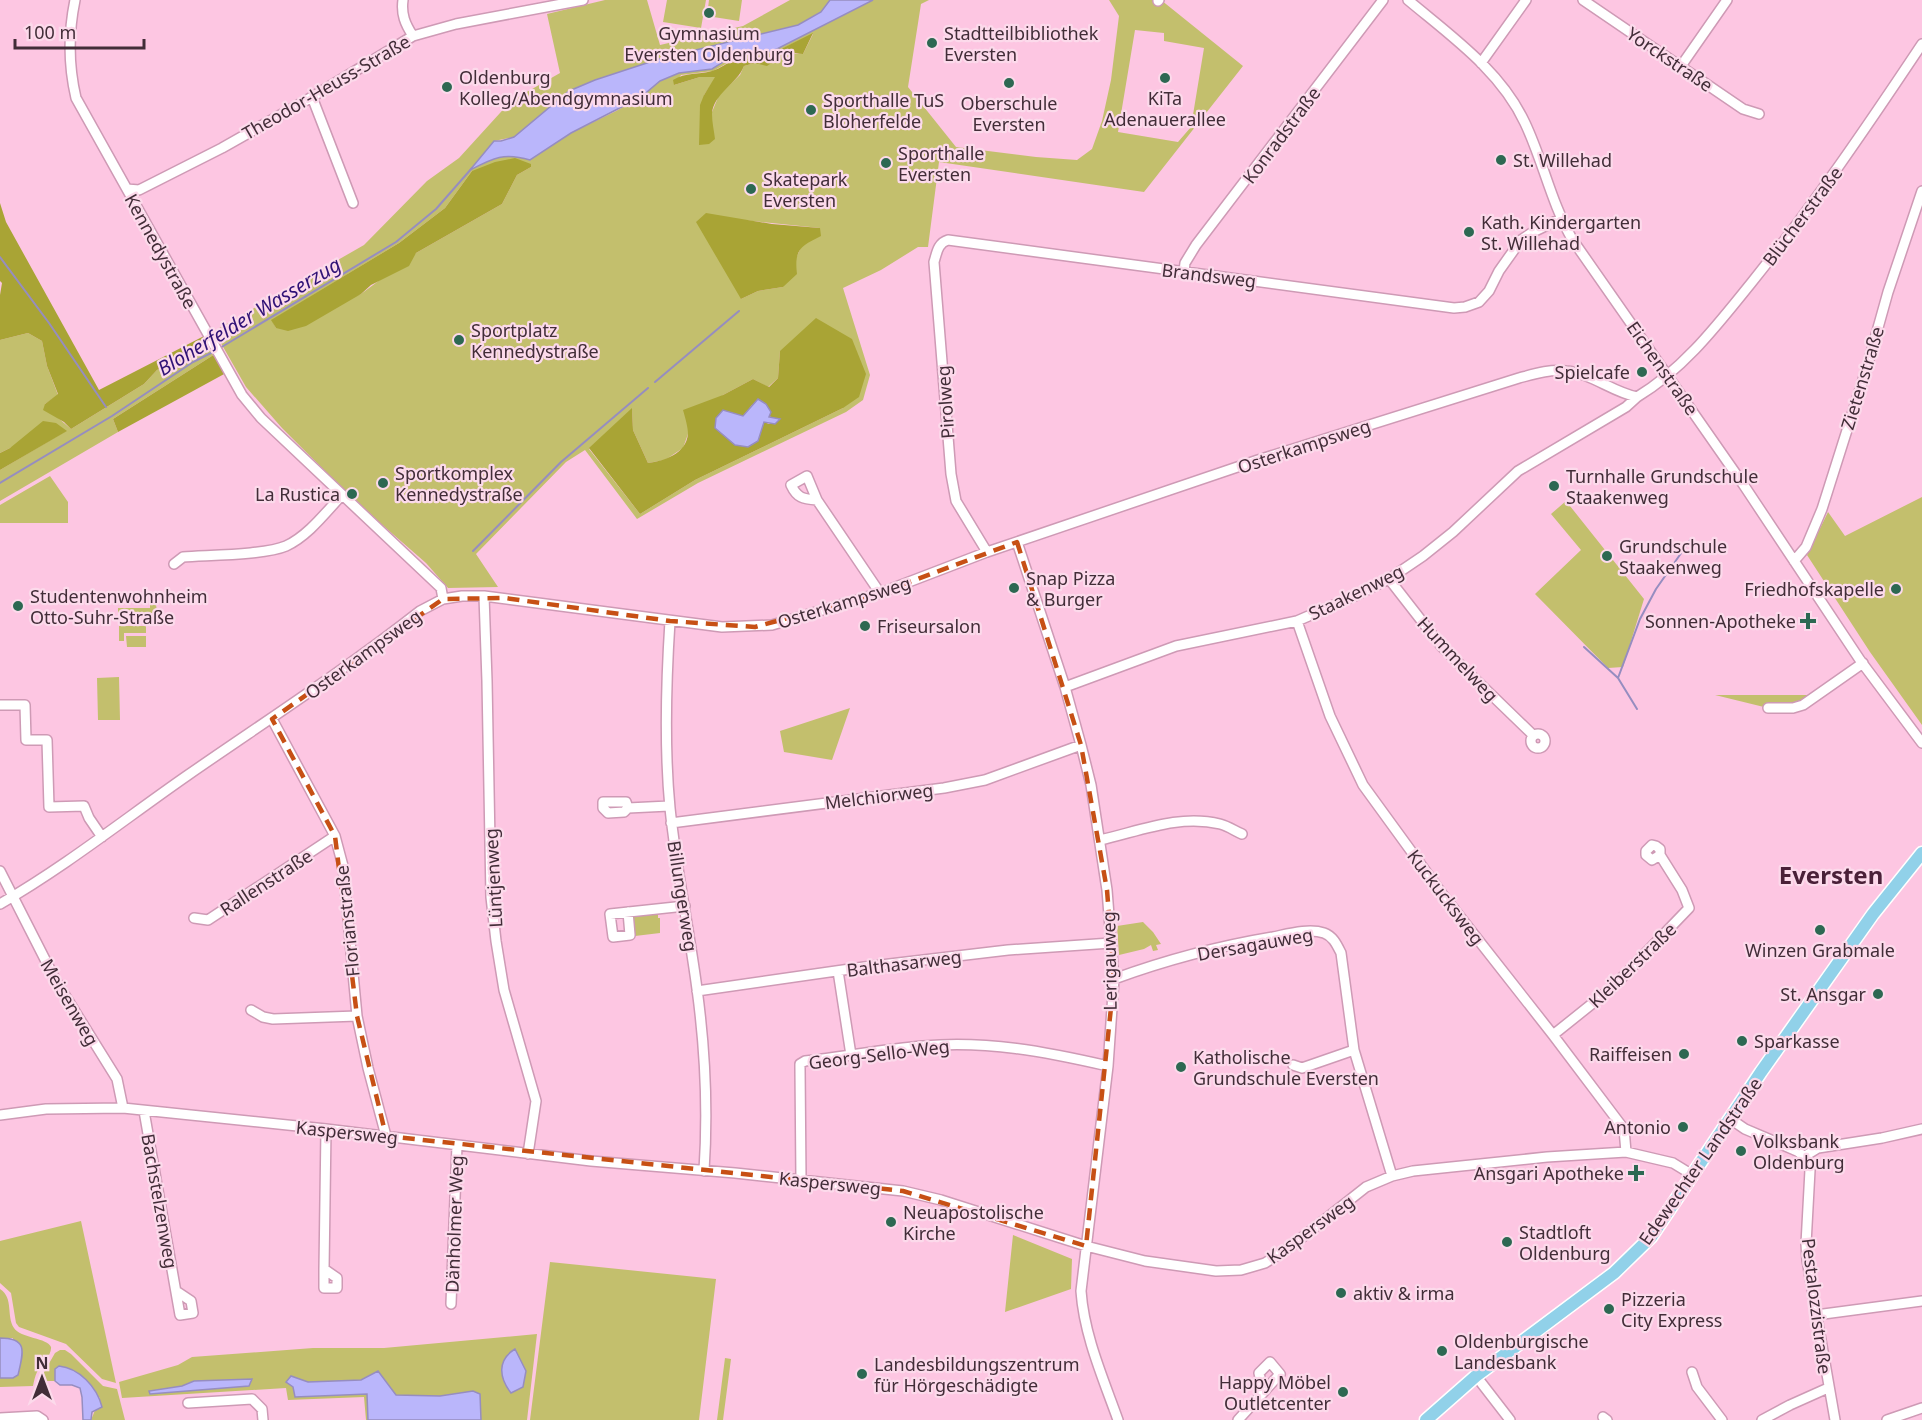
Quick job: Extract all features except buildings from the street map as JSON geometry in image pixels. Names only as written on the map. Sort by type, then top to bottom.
[{"type":"main road","name":"Edewechter Landstraße","points":[[1426,1420],[1476,1376],[1625,1264],[1658,1228],[1729,1118],[1874,914],[1922,853]]},
{"type":"street","name":"Kennedystraße","points":[[75,0],[68,43],[70,75],[76,98],[242,395],[261,418],[441,588],[444,599]]},
{"type":"street","points":[[403,0],[405,24],[413,36]]},
{"type":"street","name":"Theodor-Heuss-Straße","points":[[128,189],[139,190],[166,177],[312,98],[413,36],[534,5],[583,0]]},
{"type":"street","name":"Konradstraße","points":[[1184,271],[1185,263],[1196,245],[1383,0]]},
{"type":"street","name":"Eichenstraße","points":[[1408,0],[1481,63],[1513,101],[1524,121],[1560,219],[1572,239],[1750,493],[1863,663],[1922,742]]},
{"type":"street","points":[[1481,63],[1526,0]]},
{"type":"street","name":"Yorckstraße","points":[[1583,0],[1743,109],[1759,114]]},
{"type":"street","points":[[1681,66],[1727,0]]},
{"type":"street","name":"Blücherstraße","points":[[1667,376],[1710,334],[1796,227],[1922,44]]},
{"type":"street","points":[[312,98],[353,203]]},
{"type":"street","name":"Zietenstraße","points":[[1794,561],[1806,547],[1822,508],[1867,367],[1888,291],[1922,191]]},
{"type":"street","name":"Brandsweg","points":[[940,244],[948,240],[1464,308],[1479,302],[1489,291],[1499,271],[1521,240],[1560,219]]},
{"type":"street","name":"Pirolweg","points":[[940,244],[934,262],[951,474],[956,501],[987,552]]},
{"type":"street","name":"Osterkampsweg","points":[[0,904],[102,837],[188,775],[272,719],[420,612],[444,599],[483,596],[670,621],[735,627],[772,625],[880,593],[987,552],[1279,453],[1549,370],[1579,374],[1617,392],[1637,397]]},
{"type":"street","points":[[1637,397],[1667,376]]},
{"type":"street","name":"Staakenweg","points":[[1065,687],[1176,646],[1297,621],[1389,579],[1453,532],[1512,475],[1626,407],[1637,397]]},
{"type":"street","points":[[174,564],[183,557],[287,546],[306,532],[342,495]]},
{"type":"street","points":[[817,500],[880,593]]},
{"type":"street","name":"Lerigauweg","points":[[1017,542],[1082,746],[1107,890],[1114,979],[1108,1066],[1081,1291],[1082,1310],[1118,1420]]},
{"type":"street","name":"Hummelweg","points":[[1389,579],[1442,646],[1533,735]]},
{"type":"street","name":"Lüntjenweg","points":[[483,596],[491,897],[504,990],[536,1101],[528,1154]]},
{"type":"street","name":"Billungerweg","points":[[670,621],[666,677],[669,806],[697,991],[705,1102],[704,1171]]},
{"type":"street","name":"Kuckucksweg","points":[[1297,621],[1330,716],[1363,784],[1443,895],[1624,1129],[1626,1152]]},
{"type":"street","points":[[1768,708],[1793,708],[1803,705],[1863,663]]},
{"type":"street","points":[[0,705],[25,705],[26,740],[47,740],[49,807],[84,806],[102,837]]},
{"type":"street","name":"Florianstraße","points":[[272,719],[335,836],[343,866],[357,1016],[386,1136]]},
{"type":"street","name":"Melchiorweg","points":[[671,823],[954,786],[985,780],[1082,746]]},
{"type":"street","points":[[628,808],[669,806]]},
{"type":"street","points":[[1100,840],[1132,833],[1154,825],[1187,821],[1221,824],[1242,834]]},
{"type":"street","name":"Rallenstraße","points":[[194,918],[208,920],[335,836]]},
{"type":"street","name":"Kleiberstraße","points":[[1553,1035],[1613,987],[1659,942],[1689,908],[1682,890],[1660,855]]},
{"type":"street","name":"Meisenweg","points":[[0,871],[56,981],[117,1079],[123,1108]]},
{"type":"street","points":[[628,912],[684,906]]},
{"type":"street","name":"Dersagauweg","points":[[1114,979],[1153,965],[1226,945],[1290,934],[1319,932],[1326,934],[1338,945],[1341,953],[1354,1050],[1392,1176]]},
{"type":"street","name":"Balthasarweg","points":[[697,991],[1008,950],[1111,943]]},
{"type":"street","points":[[838,971],[851,1055]]},
{"type":"street","points":[[251,1010],[263,1017],[273,1019],[357,1016]]},
{"type":"street","name":"Georg-Sello-Weg","points":[[801,1180],[800,1064],[805,1061],[923,1046],[992,1045],[1052,1053],[1108,1066]]},
{"type":"street","points":[[1293,1065],[1302,1068],[1354,1050]]},
{"type":"street","name":"Kaspersweg","points":[[0,1115],[46,1109],[123,1108],[326,1129],[528,1154],[903,1191],[941,1200],[1086,1246],[1145,1261],[1208,1270],[1253,1268],[1265,1263],[1366,1187],[1392,1176],[1413,1171],[1626,1152],[1673,1163],[1691,1174]]},
{"type":"street","name":"Bachstelzenweg","points":[[144,1111],[176,1291]]},
{"type":"street","points":[[1729,1118],[1745,1129],[1805,1156],[1818,1148],[1922,1129]]},
{"type":"street","points":[[324,1269],[326,1129]]},
{"type":"street","name":"Dänholmer Weg","points":[[451,1304],[457,1145]]},
{"type":"street","name":"Pestalozzistraße","points":[[1805,1156],[1810,1170],[1806,1244],[1835,1420]]},
{"type":"street","points":[[1816,1315],[1922,1300]]},
{"type":"street","points":[[1692,1372],[1698,1387],[1722,1420]]},
{"type":"street","points":[[1476,1376],[1510,1420]]},
{"type":"street","points":[[1762,1420],[1790,1404],[1828,1388]]},
{"type":"street","points":[[1238,1420],[1263,1391]]},
{"type":"street","points":[[188,1403],[252,1399],[262,1409],[262,1420]]},
{"type":"street","points":[[1887,1420],[1922,1408]]},
{"type":"street","points":[[0,1418],[38,1416],[43,1420]]},
{"type":"highlighted area","points":[[1017,542],[1081,745],[1107,890],[1114,979],[1086,1246],[903,1191],[386,1136],[357,1016],[335,836],[272,719],[443,599],[505,598],[670,621],[755,627],[880,593]]},
{"type":"shaded area","points":[[605,0],[647,0],[660,45],[743,26],[790,0],[830,0],[821,12],[798,25],[659,59],[616,74],[556,102],[514,137],[494,141],[471,169],[506,156],[530,160],[571,133],[641,97],[660,81],[679,73],[712,69],[732,57],[745,53],[773,51],[873,0],[929,0],[921,4],[908,87],[956,147],[1077,160],[1092,149],[1102,121],[1111,80],[1119,16],[1109,0],[1161,0],[1243,66],[1144,192],[939,162],[928,247],[918,247],[881,270],[843,288],[870,375],[863,400],[846,412],[698,483],[637,519],[585,450],[566,462],[476,554],[498,587],[448,588],[426,563],[356,502],[282,428],[246,387],[214,331],[364,245],[427,181],[459,158],[511,101],[560,73],[547,14]],"holes":[[[1135,30],[1164,33],[1164,41],[1204,48],[1191,127],[1178,142],[1118,132]],[[813,34],[803,54],[786,52],[773,63],[755,63],[744,66],[740,75],[719,95],[712,112],[704,95],[716,77],[700,77],[674,85],[681,75],[713,71],[731,61],[740,63],[750,57],[773,53]],[[531,167],[517,175],[502,204],[416,253],[361,294],[276,328],[272,320],[399,243],[445,208],[472,171]],[[743,220],[820,228],[802,245],[783,287],[758,291],[741,299]],[[780,351],[843,408],[695,480],[640,514],[589,449],[632,409],[633,430],[648,463],[665,460],[683,448],[688,434],[723,395],[753,379],[768,387],[778,378]]]},
{"type":"shaded area","points":[[667,0],[706,0],[701,28],[663,22]]},
{"type":"shaded area","points":[[709,0],[742,0],[739,21],[707,16]]},
{"type":"shaded area","points":[[830,0],[873,0],[773,51],[745,53],[739,61],[731,57],[712,69],[679,73],[660,81],[641,97],[571,133],[530,160],[506,156],[485,162],[470,170],[494,141],[514,137],[569,91],[659,59],[798,25],[821,12]]},
{"type":"shaded area","points":[[813,33],[803,54],[785,51],[767,66],[755,63],[744,66],[713,107],[715,139],[709,144],[699,145],[700,105],[715,77],[700,77],[674,85],[673,80],[716,70],[728,63],[740,63],[750,57],[773,53]]},
{"type":"shaded area","points":[[515,158],[531,164],[531,167],[517,175],[502,204],[416,253],[409,266],[371,285],[361,294],[306,326],[288,331],[276,328],[271,320],[399,243],[445,208],[472,171],[495,162]]},
{"type":"shaded area","points":[[0,203],[6,222],[99,390],[204,336],[207,341],[157,370],[144,384],[71,429],[64,422],[43,410],[45,404],[58,394],[47,366],[42,341],[28,333],[0,340],[2,283],[0,281]]},
{"type":"shaded area","points":[[706,213],[772,224],[820,228],[821,236],[800,249],[796,266],[797,274],[783,287],[758,291],[741,299],[696,222]]},
{"type":"shaded area","points":[[816,318],[852,339],[866,374],[859,397],[843,408],[695,480],[640,514],[589,448],[632,408],[633,430],[648,463],[673,455],[683,447],[688,434],[683,410],[723,395],[753,379],[769,387],[778,378],[780,351]],"holes":[[[752,405],[774,419],[779,419],[769,424],[764,422],[758,441],[723,411],[743,416]]]},
{"type":"shaded area","points":[[28,333],[42,341],[47,366],[58,395],[45,404],[71,429],[144,384],[157,370],[207,341],[215,354],[113,419],[118,432],[0,501],[0,470],[66,431],[0,453],[0,340]]},
{"type":"shaded area","points":[[215,354],[226,373],[118,432],[113,419]]},
{"type":"shaded area","points":[[758,399],[766,404],[771,412],[769,417],[780,419],[775,424],[764,422],[758,441],[748,447],[735,445],[715,428],[716,418],[723,410],[743,416]]},
{"type":"shaded area","points":[[43,421],[56,423],[67,431],[0,470],[0,453],[10,448]]},
{"type":"shaded area","points":[[50,476],[68,502],[68,523],[0,523],[0,505]]},
{"type":"shaded area","points":[[1922,497],[1922,725],[1870,652],[1807,555],[1828,512],[1845,536]]},
{"type":"shaded area","points":[[1566,501],[1644,599],[1623,667],[1608,668],[1535,594],[1581,550],[1551,514]]},
{"type":"shaded area","points":[[150,604],[156,604],[157,613],[118,613],[118,608],[150,608]]},
{"type":"shaded area","points":[[119,626],[146,626],[146,633],[124,633],[124,641],[119,641]]},
{"type":"shaded area","points":[[126,636],[146,636],[146,647],[127,647]]},
{"type":"shaded area","points":[[1860,660],[1803,705],[1768,708],[1715,695],[1809,695]]},
{"type":"shaded area","points":[[119,677],[120,720],[98,720],[97,678]]},
{"type":"shaded area","points":[[850,708],[832,760],[784,752],[780,731]]},
{"type":"shaded area","points":[[658,913],[660,933],[635,936],[632,916]]},
{"type":"shaded area","points":[[1143,922],[1161,944],[1156,945],[1158,950],[1153,951],[1151,945],[1119,955],[1117,926]]},
{"type":"shaded area","points":[[81,1221],[116,1383],[102,1379],[66,1344],[19,1327],[16,1323],[11,1293],[0,1283],[0,1241]]},
{"type":"shaded area","points":[[1013,1235],[1072,1259],[1071,1289],[1005,1312]]},
{"type":"shaded area","points":[[550,1262],[716,1279],[699,1420],[530,1420]]},
{"type":"shaded area","points":[[0,1289],[7,1297],[14,1328],[51,1347],[48,1357],[37,1372],[33,1386],[0,1387],[0,1378],[13,1378],[13,1338],[0,1338]]},
{"type":"shaded area","points":[[537,1334],[527,1420],[366,1420],[364,1397],[288,1400],[286,1388],[122,1398],[119,1382],[178,1365],[192,1357],[313,1348],[384,1348]]},
{"type":"shaded area","points":[[0,1338],[16,1341],[22,1348],[18,1375],[13,1378],[0,1378]]},
{"type":"shaded area","points":[[515,1349],[526,1371],[523,1387],[511,1393],[504,1381],[502,1369],[505,1358]]},
{"type":"shaded area","points":[[60,1350],[71,1354],[103,1386],[117,1389],[125,1420],[91,1420],[100,1398],[55,1369],[55,1381],[39,1381],[55,1353]]},
{"type":"shaded area","points":[[725,1358],[731,1359],[723,1420],[717,1420]]},
{"type":"shaded area","points":[[59,1366],[73,1370],[96,1392],[102,1407],[92,1412],[91,1420],[83,1420],[80,1388],[60,1385],[55,1381],[55,1369]]},
{"type":"shaded area","points":[[378,1371],[396,1395],[440,1396],[473,1391],[480,1394],[481,1420],[368,1420],[367,1394],[295,1397],[293,1387],[286,1382],[291,1376],[308,1382],[361,1380]]},
{"type":"shaded area","points":[[252,1379],[249,1386],[150,1394],[149,1391],[182,1386],[194,1381]]},
{"type":"waterway","name":"Bloherfelder Wasserzug","points":[[220,348],[396,242],[436,209],[472,168]]},
{"type":"waterway","points":[[0,257],[49,323],[106,407]]},
{"type":"waterway","points":[[655,382],[739,311]]},
{"type":"waterway","name":"Bloherfelder Wasserzug","points":[[0,483],[112,416],[193,362],[215,351]]},
{"type":"waterway","points":[[473,551],[561,462],[648,388]]},
{"type":"waterway","points":[[1618,678],[1640,619],[1656,589],[1691,539]]},
{"type":"waterway","points":[[1584,647],[1618,678],[1637,709]]},
{"type":"place","name":"Gymnasium Eversten Oldenburg","points":[[709,13]]},
{"type":"place","name":"Stadtteilbibliothek Eversten","points":[[932,43]]},
{"type":"place","name":"KiTa Adenauerallee","points":[[1165,78]]},
{"type":"place","name":"Oberschule Eversten","points":[[1009,83]]},
{"type":"place","name":"Oldenburg Kolleg/Abendgymnasium","points":[[447,87]]},
{"type":"place","name":"Sporthalle TuS Bloherfelde","points":[[811,110]]},
{"type":"place","name":"St. Willehad","points":[[1501,160]]},
{"type":"place","name":"Sporthalle Eversten","points":[[886,163]]},
{"type":"place","name":"Skatepark Eversten","points":[[751,189]]},
{"type":"place","name":"Kath. Kindergarten St. Willehad","points":[[1469,232]]},
{"type":"place","name":"Sportplatz Kennedystraße","points":[[459,340]]},
{"type":"place","name":"Spielcafe","points":[[1642,372]]},
{"type":"place","name":"Sportkomplex Kennedystraße","points":[[383,483]]},
{"type":"place","name":"Turnhalle Grundschule Staakenweg","points":[[1554,486]]},
{"type":"place","name":"La Rustica","points":[[352,494]]},
{"type":"place","name":"Grundschule Staakenweg","points":[[1607,556]]},
{"type":"place","name":"Snap Pizza & Burger","points":[[1014,588]]},
{"type":"place","name":"Friedhofskapelle","points":[[1896,589]]},
{"type":"place","name":"Studentenwohnheim Otto-Suhr-Straße","points":[[18,606]]},
{"type":"place","name":"Sonnen-Apotheke","points":[[1808,621]]},
{"type":"place","name":"Friseursalon","points":[[865,626]]},
{"type":"place","name":"Winzen Grabmale","points":[[1820,930]]},
{"type":"place","name":"St. Ansgar","points":[[1878,994]]},
{"type":"place","name":"Sparkasse","points":[[1742,1041]]},
{"type":"place","name":"Raiffeisen","points":[[1684,1054]]},
{"type":"place","name":"Katholische Grundschule Eversten","points":[[1181,1067]]},
{"type":"place","name":"Antonio","points":[[1683,1127]]},
{"type":"place","name":"Volksbank Oldenburg","points":[[1741,1151]]},
{"type":"place","name":"Ansgari Apotheke","points":[[1636,1173]]},
{"type":"place","name":"Neuapostolische Kirche","points":[[891,1222]]},
{"type":"place","name":"Stadtloft Oldenburg","points":[[1507,1242]]},
{"type":"place","name":"aktiv & irma","points":[[1341,1293]]},
{"type":"place","name":"Pizzeria City Express","points":[[1609,1309]]},
{"type":"place","name":"Oldenburgische Landesbank","points":[[1442,1351]]},
{"type":"place","name":"Landesbildungszentrum für Hörgeschädigte","points":[[862,1374]]},
{"type":"place","name":"Happy Möbel Outletcenter","points":[[1343,1392]]},
{"type":"district","name":"Eversten","points":[[1831,874]]}]
